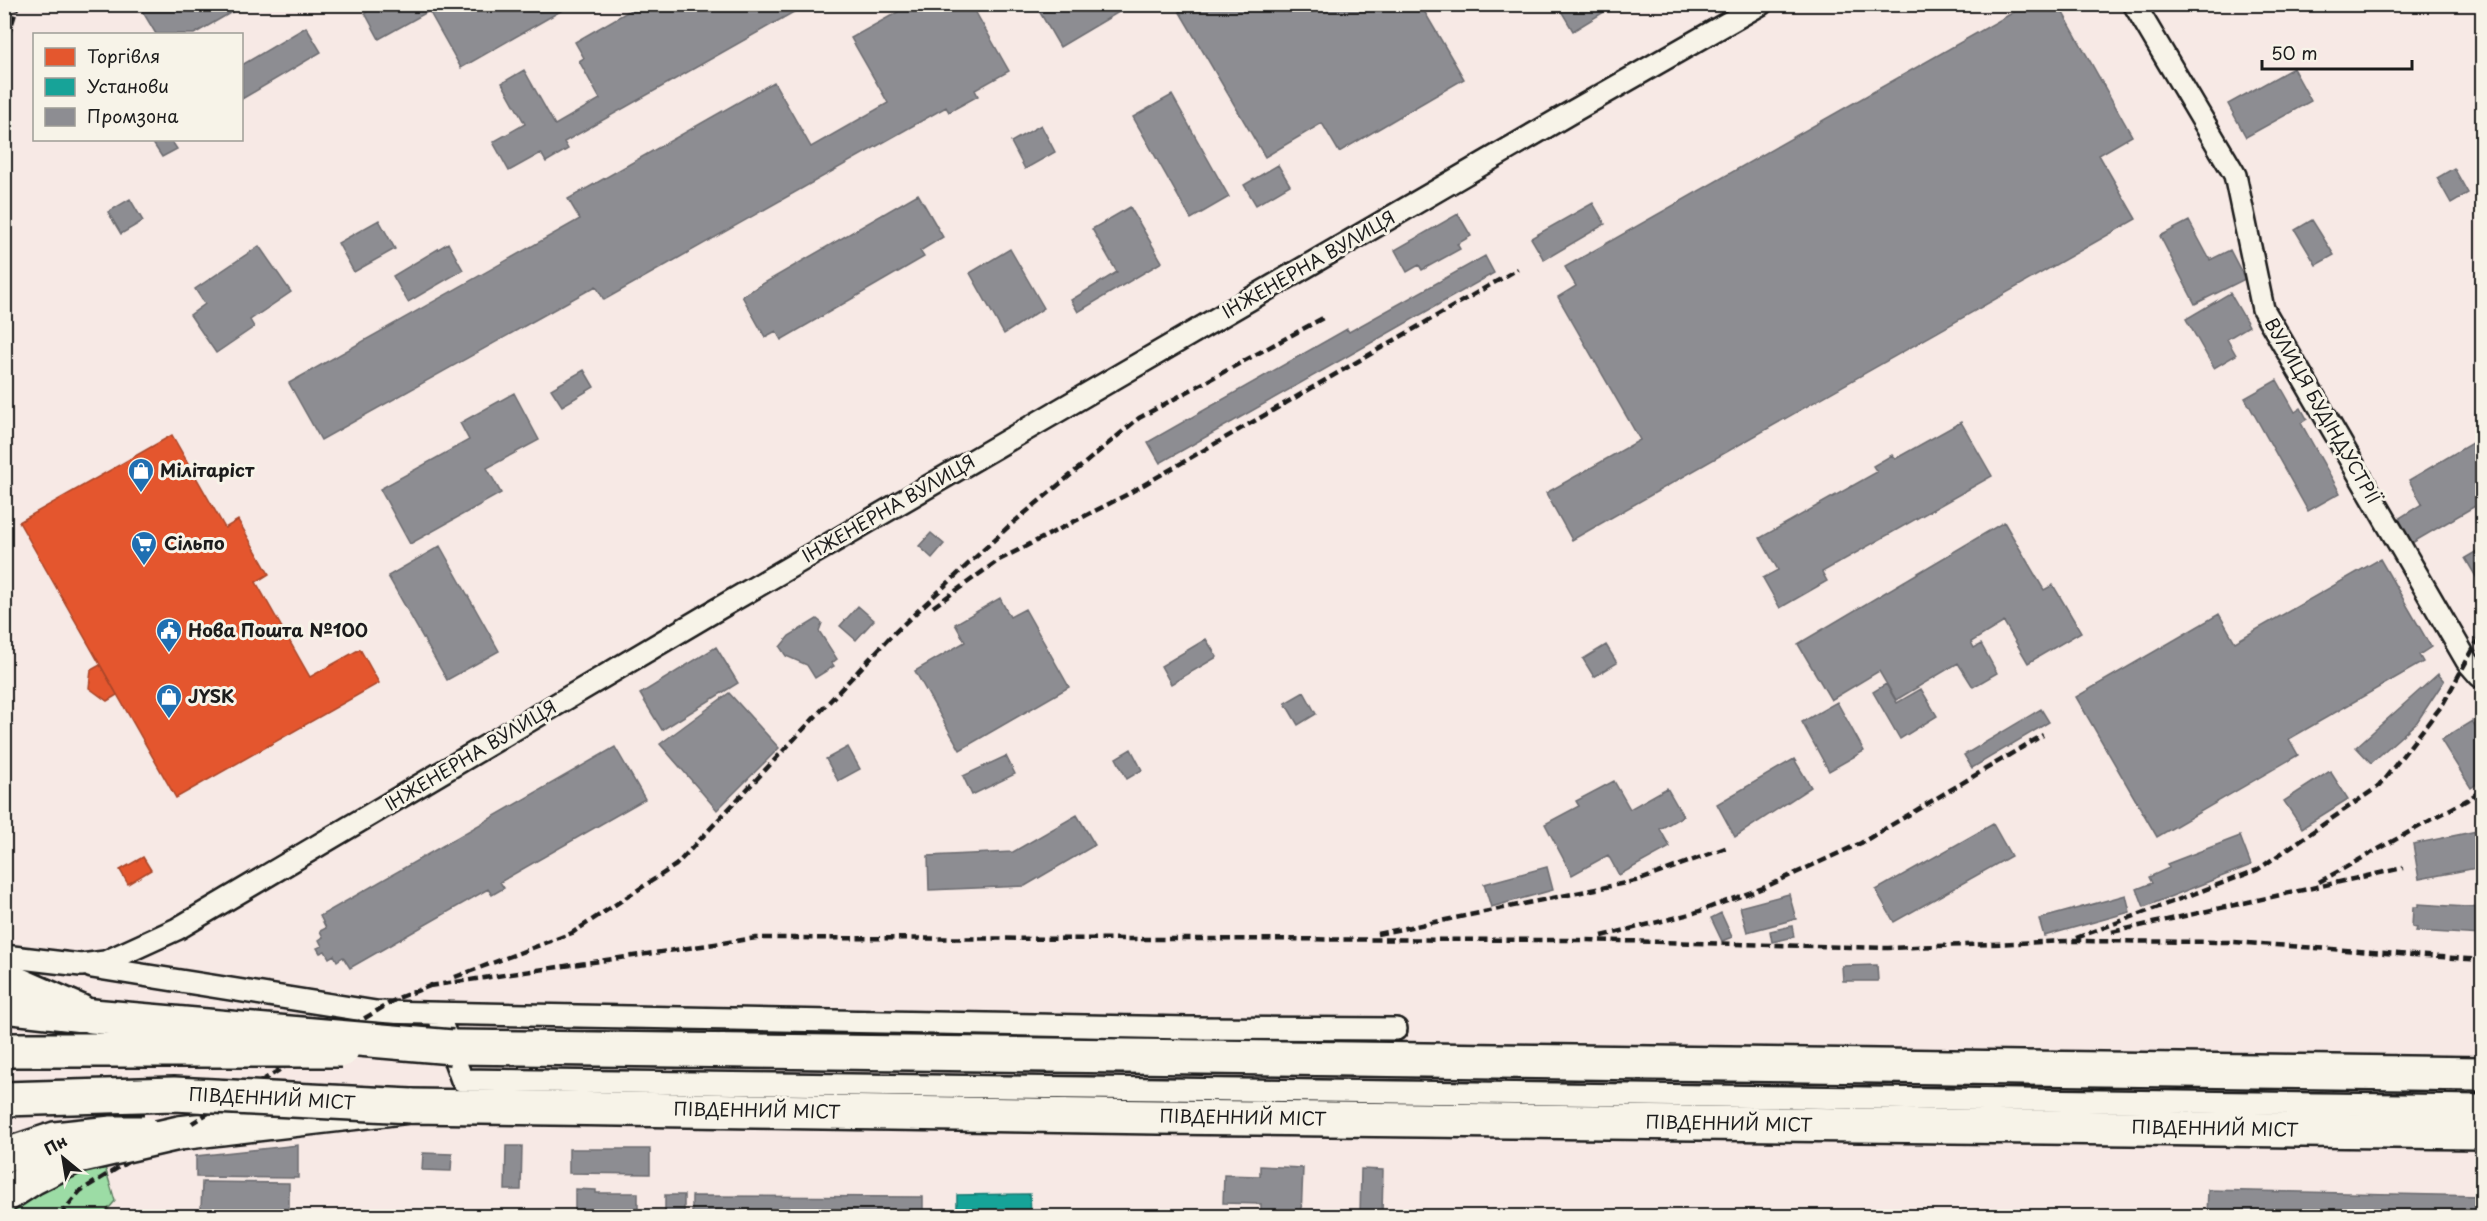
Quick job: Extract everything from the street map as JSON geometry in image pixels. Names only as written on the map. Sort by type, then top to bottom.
[{"type":"main road","points":[[4,978],[92,1016]]},
{"type":"main road","points":[[4,1006],[92,1016],[452,1047]]},
{"type":"main road","points":[[4,1050],[161,1048],[315,1050],[452,1047],[2482,1074]]},
{"type":"main road","name":"ПІВДЕННИЙ МІСТ","points":[[4,1099],[174,1094],[411,1106],[1218,1118],[2482,1132]]},
{"type":"main road","points":[[4,1196],[32,1178],[74,1157],[179,1133],[411,1106]]},
{"type":"main road","points":[[4,1156],[55,1139],[112,1133],[179,1133]]},
{"type":"street","name":"ІНЖЕНЕРНА ВУЛИЦЯ","points":[[4,956],[81,965],[105,962],[216,907],[716,610],[1761,4]]},
{"type":"street","name":"ВУЛИЦЯ БУДІНДУСТРІЇ","points":[[2134,4],[2235,176],[2263,309],[2463,655],[2480,676]]},
{"type":"street","points":[[81,965],[376,1012],[1165,1027],[1396,1029]]},
{"type":"street","points":[[438,1014],[462,1080],[2482,1106]]},
{"type":"green space","points":[[94,1130],[115,1201],[102,1216],[5,1216],[5,1137]]},
{"type":"building: Торгівля","points":[[172,435],[225,528],[238,520],[269,574],[256,582],[310,677],[360,649],[379,683],[176,798],[19,522]]},
{"type":"building: Торгівля","points":[[100,665],[117,695],[107,701],[89,688],[91,670]]},
{"type":"building: Торгівля","points":[[143,857],[151,870],[128,884],[120,870]]},
{"type":"building: Установи","points":[[1030,1194],[1031,1216],[957,1216],[957,1195]]},
{"type":"building: Промзона","points":[[138,4],[246,4],[196,33],[155,33]]},
{"type":"building: Промзона","points":[[380,4],[573,4],[461,68],[429,11],[379,39],[365,13]]},
{"type":"building: Промзона","points":[[641,4],[808,4],[564,142],[568,149],[546,162],[541,153],[509,171],[493,142],[525,124],[502,83],[524,70],[555,125],[600,99],[579,61],[584,58],[575,42]]},
{"type":"building: Промзона","points":[[912,4],[971,4],[1009,71],[975,90],[978,96],[949,112],[946,107],[604,300],[596,286],[321,440],[289,383],[580,219],[568,199],[774,82],[811,147],[888,103],[851,38]]},
{"type":"building: Промзона","points":[[1035,4],[1121,4],[1124,9],[1060,47]]},
{"type":"building: Промзона","points":[[1175,4],[1420,4],[1464,79],[1339,152],[1322,123],[1265,157]]},
{"type":"building: Промзона","points":[[1557,4],[1617,4],[1573,31]]},
{"type":"building: Промзона","points":[[2028,4],[2058,4],[2132,136],[2099,155],[2136,219],[1572,540],[1546,493],[1640,440],[1558,297],[1576,286],[1565,267]]},
{"type":"building: Промзона","points":[[306,27],[321,52],[243,98],[243,64]]},
{"type":"building: Промзона","points":[[2293,68],[2311,101],[2246,137],[2228,104]]},
{"type":"building: Промзона","points":[[1172,95],[1229,197],[1191,219],[1133,117]]},
{"type":"building: Промзона","points":[[1041,125],[1055,152],[1025,169],[1011,142]]},
{"type":"building: Промзона","points":[[152,141],[172,141],[177,149],[162,157]]},
{"type":"building: Промзона","points":[[1278,165],[1290,185],[1256,205],[1244,185]]},
{"type":"building: Промзона","points":[[2454,168],[2468,193],[2451,203],[2437,178]]},
{"type":"building: Промзона","points":[[918,194],[943,237],[920,251],[924,257],[781,340],[776,331],[765,337],[742,296]]},
{"type":"building: Промзона","points":[[130,199],[143,221],[121,234],[108,212]]},
{"type":"building: Промзона","points":[[1593,203],[1605,224],[1544,260],[1531,238]]},
{"type":"building: Промзона","points":[[1130,207],[1162,262],[1078,312],[1071,300],[1117,272],[1092,229]]},
{"type":"building: Промзона","points":[[1458,214],[1471,236],[1457,244],[1460,249],[1422,270],[1419,265],[1407,272],[1395,250]]},
{"type":"building: Промзона","points":[[379,220],[395,249],[354,272],[338,243]]},
{"type":"building: Промзона","points":[[2312,220],[2334,255],[2316,265],[2295,230]]},
{"type":"building: Промзона","points":[[2189,221],[2210,260],[2230,250],[2245,279],[2195,304],[2160,236]]},
{"type":"building: Промзона","points":[[448,243],[463,270],[408,302],[393,276]]},
{"type":"building: Промзона","points":[[259,246],[291,292],[250,320],[254,327],[216,353],[190,315],[205,304],[195,289]]},
{"type":"building: Промзона","points":[[1010,249],[1044,308],[1004,334],[970,273]]},
{"type":"building: Промзона","points":[[1485,256],[1494,273],[1160,463],[1148,442],[1347,329],[1349,332]]},
{"type":"building: Промзона","points":[[2230,293],[2249,326],[2227,339],[2236,355],[2214,368],[2186,319]]},
{"type":"building: Промзона","points":[[584,370],[594,387],[562,406],[551,389]]},
{"type":"building: Промзона","points":[[2277,380],[2295,412],[2301,408],[2307,419],[2301,423],[2340,493],[2308,511],[2245,398]]},
{"type":"building: Промзона","points":[[514,393],[539,440],[487,468],[501,493],[410,544],[380,489],[469,440],[460,423]]},
{"type":"building: Промзона","points":[[1961,422],[1992,476],[1822,572],[1827,581],[1780,608],[1763,578],[1778,570],[1760,538],[1877,472],[1873,466],[1892,455],[1895,459]]},
{"type":"building: Промзона","points":[[2482,437],[2482,502],[2412,543],[2398,519],[2422,504],[2409,480]]},
{"type":"building: Промзона","points":[[2004,522],[2044,590],[2053,585],[2081,632],[2028,663],[2004,622],[1971,642],[1974,648],[1981,644],[1997,673],[1973,687],[1958,663],[1896,700],[1879,671],[1831,700],[1798,644]]},
{"type":"building: Промзона","points":[[931,533],[944,544],[932,558],[919,546]]},
{"type":"building: Промзона","points":[[440,546],[499,651],[447,680],[388,576]]},
{"type":"building: Промзона","points":[[2482,548],[2482,587],[2465,558]]},
{"type":"building: Промзона","points":[[2380,559],[2431,647],[2419,655],[2423,662],[2289,739],[2298,755],[2157,837],[2076,697],[2219,614],[2235,642]]},
{"type":"building: Промзона","points":[[1000,598],[1010,617],[1025,609],[1069,687],[960,750],[915,671],[965,642],[955,624]]},
{"type":"building: Промзона","points":[[858,606],[874,620],[856,640],[840,626]]},
{"type":"building: Промзона","points":[[817,619],[822,623],[819,631],[837,659],[832,663],[834,666],[815,678],[807,665],[786,656],[780,647],[789,636]]},
{"type":"building: Промзона","points":[[1206,639],[1217,657],[1171,684],[1161,666]]},
{"type":"building: Промзона","points":[[1606,645],[1617,663],[1594,677],[1583,659]]},
{"type":"building: Промзона","points":[[716,647],[738,683],[662,730],[640,694]]},
{"type":"building: Промзона","points":[[2438,674],[2444,681],[2417,722],[2371,763],[2356,747]]},
{"type":"building: Промзона","points":[[1886,684],[1897,703],[1921,689],[1937,716],[1900,739],[1873,692]]},
{"type":"building: Промзона","points":[[1304,692],[1316,714],[1298,725],[1285,703]]},
{"type":"building: Промзона","points":[[729,693],[779,748],[717,810],[660,744]]},
{"type":"building: Промзона","points":[[1837,702],[1864,751],[1829,771],[1802,722]]},
{"type":"building: Промзона","points":[[2041,709],[2049,722],[1972,768],[1964,755]]},
{"type":"building: Промзона","points":[[2472,721],[2482,737],[2482,780],[2471,788],[2441,740]]},
{"type":"building: Промзона","points":[[615,747],[645,799],[500,882],[504,888],[492,895],[488,889],[350,968],[343,957],[337,961],[334,955],[329,958],[325,951],[320,953],[317,948],[322,946],[319,940],[323,937],[320,931],[326,928],[320,916]]},
{"type":"building: Промзона","points":[[848,747],[860,769],[838,781],[826,759]]},
{"type":"building: Промзона","points":[[1131,749],[1142,770],[1127,779],[1116,758]]},
{"type":"building: Промзона","points":[[1006,756],[1015,774],[972,795],[963,776]]},
{"type":"building: Промзона","points":[[1794,759],[1811,787],[1735,837],[1717,804]]},
{"type":"building: Промзона","points":[[2330,771],[2348,799],[2302,828],[2284,801]]},
{"type":"building: Промзона","points":[[1614,781],[1630,809],[1667,788],[1683,816],[1660,829],[1670,847],[1619,875],[1608,855],[1572,875],[1545,824],[1579,806],[1576,801]]},
{"type":"building: Промзона","points":[[1077,815],[1095,845],[1025,886],[929,890],[928,856],[1013,852]]},
{"type":"building: Промзона","points":[[1993,824],[2011,856],[1894,922],[1876,890]]},
{"type":"building: Промзона","points":[[2482,830],[2482,867],[2419,879],[2413,844]]},
{"type":"building: Промзона","points":[[2240,836],[2251,865],[2144,907],[2137,889],[2152,883],[2149,877],[2169,868],[2167,864]]},
{"type":"building: Промзона","points":[[1547,867],[1553,890],[1491,907],[1484,884]]},
{"type":"building: Промзона","points":[[1789,894],[1796,919],[1747,932],[1740,907]]},
{"type":"building: Промзона","points":[[2126,895],[2130,912],[2044,936],[2039,919]]},
{"type":"building: Промзона","points":[[2418,904],[2482,908],[2482,935],[2416,931],[2417,928],[2412,927],[2413,907],[2418,907]]},
{"type":"building: Промзона","points":[[1721,913],[1732,937],[1722,941],[1711,918]]},
{"type":"building: Промзона","points":[[1792,926],[1794,937],[1772,942],[1770,931]]},
{"type":"building: Промзона","points":[[1877,965],[1878,981],[1843,981],[1842,966]]},
{"type":"building: Промзона","points":[[298,1145],[298,1178],[196,1177],[196,1156]]},
{"type":"building: Промзона","points":[[506,1146],[522,1146],[521,1190],[505,1190]]},
{"type":"building: Промзона","points":[[569,1149],[650,1149],[650,1174],[569,1173]]},
{"type":"building: Промзона","points":[[423,1153],[452,1154],[451,1171],[422,1170]]},
{"type":"building: Промзона","points":[[1260,1166],[1303,1168],[1301,1216],[1261,1216],[1261,1204],[1223,1203],[1224,1175],[1260,1176]]},
{"type":"building: Промзона","points":[[1361,1169],[1383,1170],[1382,1216],[1360,1216]]},
{"type":"building: Промзона","points":[[202,1182],[289,1183],[289,1212],[201,1210]]},
{"type":"building: Промзона","points":[[575,1189],[596,1190],[596,1193],[638,1193],[638,1216],[594,1216],[594,1210],[575,1210]]},
{"type":"building: Промзона","points":[[2208,1190],[2482,1196],[2482,1216],[2207,1216]]},
{"type":"building: Промзона","points":[[665,1195],[684,1195],[684,1216],[665,1215]]},
{"type":"building: Промзона","points":[[692,1196],[923,1197],[923,1216],[692,1216]]},
{"type":"railway","points":[[4,49],[18,4]]},
{"type":"railway","points":[[933,607],[999,560],[1126,495],[1518,269]]},
{"type":"railway","points":[[455,977],[572,933],[676,865],[891,636],[1008,527],[1139,418],[1323,318]]},
{"type":"railway","points":[[2076,938],[2257,870],[2379,786],[2443,704],[2482,633]]},
{"type":"railway","points":[[1602,936],[1694,913],[1763,888],[1861,843],[2043,735]]},
{"type":"railway","points":[[2319,882],[2482,790]]},
{"type":"railway","points":[[1377,934],[1640,880],[1728,847]]},
{"type":"railway","points":[[2112,932],[2403,868]]},
{"type":"railway","points":[[429,986],[756,938],[1584,940],[1888,948],[2068,941],[2234,942],[2482,960]]},
{"type":"railway","points":[[60,1216],[80,1191],[398,998],[435,984]]},
{"type":"place","name":"Мілітаріст","points":[[141,494]]},
{"type":"place","name":"Сільпо","points":[[144,567]]},
{"type":"place","name":"Нова Пошта №100","points":[[169,654]]},
{"type":"place","name":"JYSK","points":[[169,720]]}]
